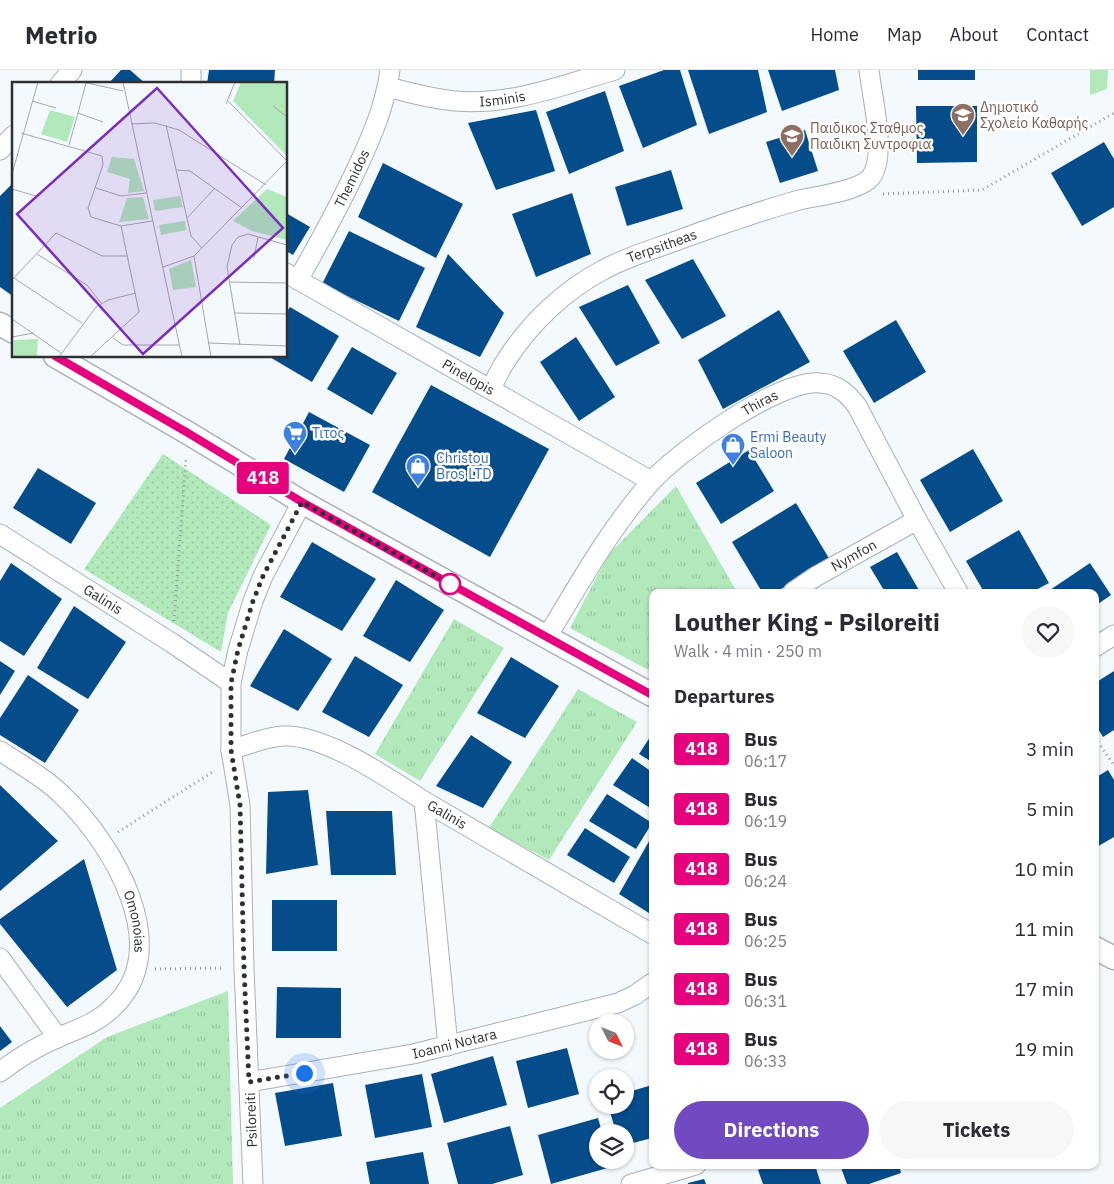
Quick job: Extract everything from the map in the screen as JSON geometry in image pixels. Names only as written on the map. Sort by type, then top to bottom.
[{"type":"street","points":[[62,82],[72,70]]},
{"type":"street","name":"Isminis","points":[[389,78],[438,99],[487,101],[524,96],[615,70]]},
{"type":"street","name":"Terpsitheas","points":[[490,389],[505,361],[537,322],[580,285],[603,270],[712,228],[787,204],[854,188],[870,179],[876,169],[879,157],[879,144],[868,70]]},
{"type":"street","name":"Themidos","points":[[292,277],[327,229],[345,195],[376,127],[389,78]]},
{"type":"street","points":[[0,150],[12,137]]},
{"type":"street","name":"Pinelopis","points":[[292,277],[652,481]]},
{"type":"street","points":[[0,324],[12,331]]},
{"type":"street","points":[[58,358],[302,502],[649,693]]},
{"type":"street","name":"Thiras","points":[[547,637],[613,530],[652,481],[668,465],[747,411],[792,387],[807,383],[820,383],[843,390],[857,406],[917,520],[956,589]]},
{"type":"street","name":"Psiloreiti","points":[[253,1184],[244,968],[240,805],[231,755],[231,683],[238,650],[253,601],[263,576],[302,502]]},
{"type":"street","name":"Nymfon","points":[[797,589],[815,577],[917,520]]},
{"type":"street","name":"Galinis","points":[[0,534],[172,643],[231,683]]},
{"type":"street","points":[[1099,644],[1114,635]]},
{"type":"street","name":"Galinis","points":[[231,755],[267,738],[294,736],[312,741],[350,757],[389,778],[424,801],[649,932]]},
{"type":"street","name":"Omonoias","points":[[0,751],[49,783],[87,822],[102,842],[123,881],[135,910],[139,940],[137,969],[132,982],[124,996],[112,1008],[94,1022],[24,1055],[0,1072]]},
{"type":"street","points":[[424,801],[448,1046]]},
{"type":"street","points":[[1099,950],[1114,958]]},
{"type":"street","points":[[0,958],[58,1038]]},
{"type":"street","name":"Ioanni Notara","points":[[249,1082],[413,1054],[448,1046],[618,1003],[635,995],[649,985]]},
{"type":"street","points":[[631,1184],[682,1169]]},
{"type":"path","points":[[862,184],[878,194],[982,190],[1114,113]]},
{"type":"path","points":[[172,643],[188,433]]},
{"type":"path","points":[[1099,744],[1114,765]]},
{"type":"path","points":[[102,842],[231,755]]},
{"type":"path","points":[[137,969],[244,968]]},
{"type":"green space","points":[[1090,70],[1108,70],[1107,89],[1090,95]]},
{"type":"green space","points":[[163,454],[271,525],[228,613],[221,652],[84,569]]},
{"type":"green space","points":[[676,486],[735,589],[649,589],[649,670],[570,628],[608,555]]},
{"type":"green space","points":[[454,619],[504,648],[420,781],[375,754]]},
{"type":"green space","points":[[578,689],[637,722],[549,860],[489,828]]},
{"type":"green space","points":[[228,991],[233,1184],[0,1184],[0,1108],[107,1037]]},
{"type":"building","points":[[121,70],[130,70],[144,82],[110,82]]},
{"type":"building","points":[[209,70],[275,70],[274,82],[207,82]]},
{"type":"building","points":[[664,70],[680,70],[697,125],[643,148],[619,86]]},
{"type":"building","points":[[688,70],[758,70],[767,112],[709,134]]},
{"type":"building","points":[[768,70],[835,70],[839,90],[782,111]]},
{"type":"building","points":[[918,70],[975,70],[975,80],[918,80]]},
{"type":"building","points":[[605,91],[624,151],[569,174],[546,112]]},
{"type":"building","points":[[916,106],[977,106],[977,162],[917,163]]},
{"type":"building","points":[[536,110],[555,171],[496,190],[468,123]]},
{"type":"building","name":"Παιδικος Σταθμος Παιδικη Συντροφια","points":[[805,130],[818,171],[780,183],[766,142]]},
{"type":"building","points":[[1104,142],[1114,159],[1114,207],[1082,226],[1051,173]]},
{"type":"building","points":[[383,163],[463,204],[436,258],[358,217]]},
{"type":"building","points":[[671,170],[683,209],[627,226],[615,187]]},
{"type":"building","points":[[12,184],[12,296],[0,287],[0,196]]},
{"type":"building","points":[[572,193],[591,254],[536,277],[512,214]]},
{"type":"building","points":[[288,214],[310,227],[293,255],[288,252]]},
{"type":"building","points":[[349,231],[425,268],[399,321],[322,284]]},
{"type":"building","points":[[448,254],[504,313],[480,357],[416,327]]},
{"type":"building","points":[[693,259],[726,316],[682,339],[645,280]]},
{"type":"building","points":[[628,285],[660,343],[616,366],[579,307]]},
{"type":"building","points":[[290,307],[339,336],[312,382],[271,358],[288,358],[288,310]]},
{"type":"building","points":[[779,310],[810,362],[723,409],[698,360]]},
{"type":"building","points":[[896,320],[926,372],[874,403],[843,351]]},
{"type":"building","points":[[576,337],[615,397],[579,421],[540,362]]},
{"type":"building","points":[[352,347],[397,373],[372,415],[327,389]]},
{"type":"building","points":[[431,385],[549,449],[490,557],[372,492]]},
{"type":"building","points":[[309,412],[370,445],[344,492],[284,459]]},
{"type":"building","points":[[973,449],[1003,501],[950,532],[920,480]]},
{"type":"building","points":[[749,450],[774,491],[721,524],[696,483]]},
{"type":"building","points":[[38,468],[96,503],[71,544],[13,508]]},
{"type":"building","points":[[796,503],[830,560],[781,589],[760,589],[732,542]]},
{"type":"building","points":[[1019,530],[1049,583],[1038,589],[982,589],[966,561]]},
{"type":"building","points":[[312,542],[376,579],[342,631],[280,597]]},
{"type":"building","points":[[897,552],[918,589],[883,589],[870,567]]},
{"type":"building","points":[[11,563],[62,599],[24,656],[0,641],[0,581]]},
{"type":"building","points":[[1090,563],[1111,595],[1099,603],[1099,589],[1051,589]]},
{"type":"building","points":[[396,580],[444,610],[410,662],[363,636]]},
{"type":"building","points":[[74,606],[126,642],[88,699],[37,668]]},
{"type":"building","points":[[284,629],[332,659],[298,711],[250,686]]},
{"type":"building","points":[[355,656],[403,685],[369,737],[322,712]]},
{"type":"building","points":[[511,657],[559,686],[525,738],[477,713]]},
{"type":"building","points":[[0,661],[15,671],[0,695]]},
{"type":"building","points":[[1114,671],[1114,730],[1103,737],[1099,730],[1099,680]]},
{"type":"building","points":[[28,675],[79,710],[45,763],[0,735],[0,718]]},
{"type":"building","points":[[471,735],[512,762],[483,808],[436,786]]},
{"type":"building","points":[[649,739],[649,760],[639,754]]},
{"type":"building","points":[[632,758],[649,770],[649,807],[613,785]]},
{"type":"building","points":[[1108,770],[1114,780],[1114,837],[1099,846],[1099,776]]},
{"type":"building","points":[[0,785],[58,841],[0,891]]},
{"type":"building","points":[[308,790],[318,865],[266,874],[268,792]]},
{"type":"building","points":[[607,794],[649,821],[649,828],[636,849],[589,821]]},
{"type":"building","points":[[326,811],[392,811],[396,875],[331,875]]},
{"type":"building","points":[[585,828],[630,857],[614,883],[567,855]]},
{"type":"building","points":[[649,841],[649,913],[619,894]]},
{"type":"building","points":[[84,859],[117,970],[67,1007],[0,924],[0,919]]},
{"type":"building","points":[[272,900],[337,900],[337,951],[272,951]]},
{"type":"building","points":[[277,987],[341,988],[341,1038],[276,1038]]},
{"type":"building","points":[[0,1026],[12,1042],[0,1051]]},
{"type":"building","points":[[567,1048],[579,1094],[528,1108],[516,1061]]},
{"type":"building","points":[[493,1056],[507,1105],[444,1123],[431,1074]]},
{"type":"building","points":[[422,1074],[432,1127],[375,1138],[365,1085]]},
{"type":"building","points":[[333,1083],[342,1136],[285,1146],[275,1093]]},
{"type":"building","points":[[649,1086],[649,1139],[634,1143],[634,1124],[614,1124],[611,1114],[634,1114],[634,1090]]},
{"type":"building","points":[[598,1118],[600,1124],[589,1124],[589,1169],[604,1169],[551,1184],[538,1135]]},
{"type":"building","points":[[510,1126],[523,1175],[492,1184],[458,1184],[447,1143]]},
{"type":"building","points":[[423,1152],[429,1184],[370,1184],[366,1162]]},
{"type":"building","points":[[816,1169],[821,1184],[763,1184],[758,1170]]},
{"type":"building","points":[[841,1169],[900,1169],[901,1173],[869,1184],[847,1184]]},
{"type":"building","points":[[704,1179],[706,1184],[688,1184],[688,1183]]},
{"type":"bus line","name":"418","points":[[58,358],[302,502],[649,693]]},
{"type":"place","name":"Δημοτικό Σχολείο Καθαρής","points":[[963,136]]},
{"type":"place","name":"Παιδικος Σταθμος Παιδικη Συντροφια","points":[[792,157]]},
{"type":"place","name":"Τιτος","points":[[295,454]]},
{"type":"place","name":"Ermi Beauty Saloon","points":[[733,466]]},
{"type":"place","name":"Christou Bros LTD","points":[[418,487]]},
{"type":"route","points":[[304,1073],[249,1082],[240,805],[231,750],[231,683],[245,626],[263,576],[302,502],[450,584]]}]
